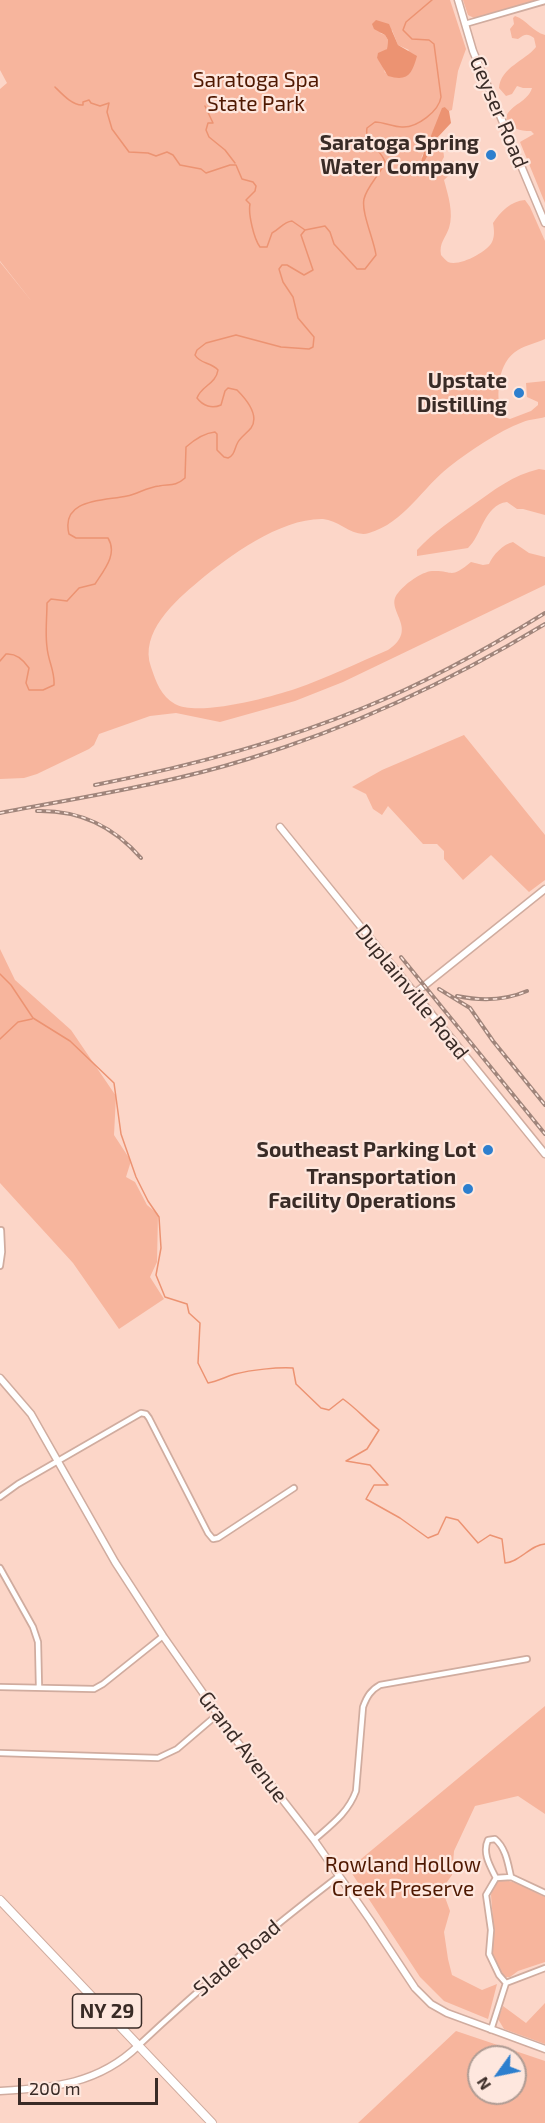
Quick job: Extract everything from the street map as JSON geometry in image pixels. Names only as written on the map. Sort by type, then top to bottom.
[{"type":"highway","name":"NY 29","points":[[0,1900],[212,2123]]},
{"type":"street","name":"Geyser Road","points":[[458,0],[473,51],[545,223]]},
{"type":"street","points":[[465,24],[545,2]]},
{"type":"street","name":"Duplainville Road","points":[[280,827],[545,1155]]},
{"type":"street","points":[[414,994],[545,889]]},
{"type":"street","points":[[0,1266],[1,1230]]},
{"type":"street","name":"Grand Avenue","points":[[2,1384],[31,1414],[115,1562],[162,1636],[236,1740],[314,1840],[422,1996],[447,2013],[545,2049]]},
{"type":"street","points":[[0,1497],[18,1484],[141,1413],[146,1414],[149,1418],[213,1539],[218,1538],[294,1488]]},
{"type":"street","points":[[0,1568],[33,1628],[38,1642],[39,1687]]},
{"type":"street","points":[[0,1687],[94,1689],[162,1636]]},
{"type":"street","points":[[314,1840],[351,1804],[356,1791],[363,1707],[374,1688],[423,1676],[527,1659]]},
{"type":"street","points":[[0,1753],[158,1758],[177,1749],[218,1713]]},
{"type":"street","points":[[496,1878],[485,1847],[488,1840],[495,1839],[500,1843],[506,1856],[511,1877]]},
{"type":"street","name":"Slade Road","points":[[139,2045],[189,1998],[339,1876]]},
{"type":"street","points":[[496,1878],[511,1877],[545,1893]]},
{"type":"street","points":[[496,1878],[486,1896],[490,1922],[489,1954],[499,1975],[506,1983]]},
{"type":"street","points":[[506,1983],[545,1968]]},
{"type":"street","points":[[491,2030],[506,1983]]},
{"type":"street","points":[[0,2091],[43,2088],[88,2078],[116,2063],[139,2045]]},
{"type":"green space","name":"Saratoga Spa State Park","points":[[0,0],[450,0],[466,49],[458,71],[452,110],[449,111],[445,107],[430,138],[418,141],[418,147],[424,152],[421,158],[430,151],[443,148],[444,157],[439,166],[452,161],[459,162],[460,165],[444,180],[451,216],[441,255],[448,262],[453,263],[472,258],[485,250],[492,242],[493,223],[506,208],[515,202],[525,200],[530,207],[545,241],[545,339],[521,348],[511,355],[502,371],[499,399],[501,416],[510,419],[531,411],[538,405],[538,402],[527,397],[526,383],[545,381],[545,417],[513,426],[475,448],[440,475],[403,513],[381,528],[363,534],[329,520],[307,520],[273,532],[240,550],[211,571],[170,608],[150,642],[151,667],[163,693],[175,704],[200,708],[253,701],[307,685],[388,650],[397,642],[402,627],[395,599],[405,586],[423,574],[432,571],[452,573],[471,562],[489,564],[499,550],[513,542],[529,553],[545,557],[545,585],[343,682],[295,701],[220,722],[176,713],[150,716],[99,734],[94,745],[89,749],[37,774],[24,778],[0,779],[0,262],[33,303],[0,261],[0,89],[7,83],[0,70]],"holes":[[[392,30],[398,45],[409,50],[385,73],[383,65],[377,58],[387,49],[388,40],[380,33]]]},
{"type":"green space","points":[[463,0],[540,0],[474,18],[468,15]]},
{"type":"green space","points":[[515,16],[545,35],[545,203],[520,142],[534,134],[531,131],[516,128],[506,117],[527,97],[532,88],[517,86],[512,94],[506,96],[499,88],[509,69],[536,47],[534,38],[530,35],[524,35],[518,39],[512,38],[510,29],[514,24]]},
{"type":"green space","points":[[539,469],[545,470],[545,515],[517,509],[507,502],[499,504],[488,514],[468,548],[417,556],[417,550],[423,543],[458,515],[504,484]]},
{"type":"green space","points":[[464,735],[545,835],[545,880],[529,892],[491,855],[463,880],[444,859],[444,851],[437,844],[423,844],[388,806],[382,815],[373,809],[366,794],[352,787],[382,770]]},
{"type":"green space","points":[[0,949],[15,980],[71,1030],[116,1096],[114,1135],[131,1161],[126,1177],[135,1182],[147,1205],[158,1214],[157,1262],[150,1277],[164,1299],[119,1329],[73,1263],[0,1183]]},
{"type":"green space","name":"Rowland Hollow Creek Preserve","points":[[545,1706],[545,1814],[518,1796],[475,1806],[454,1851],[452,1875],[442,1889],[450,1911],[444,1932],[452,1975],[482,1990],[497,1984],[488,2019],[444,2001],[420,1977],[349,1869]]},
{"type":"green space","points":[[500,1880],[518,1884],[545,1897],[545,1962],[518,1971],[510,1977],[504,1977],[491,1950],[493,1921],[491,1895],[493,1884]]},
{"type":"green space","points":[[545,2003],[545,2044],[504,2029],[498,2019],[503,2006],[526,2023]]},
{"type":"green space","points":[[456,2031],[498,2045],[467,2045],[467,2105],[527,2105],[527,2055],[545,2061],[545,2123],[358,2123]]},
{"type":"shaded area","points":[[376,20],[389,24],[398,45],[417,56],[411,72],[405,77],[388,76],[377,58],[378,53],[387,49],[388,40],[385,35],[374,29],[372,24]]},
{"type":"shaded area","points":[[445,107],[449,111],[451,123],[437,138],[443,148],[430,151],[424,162],[421,162],[424,152],[416,144],[418,141],[430,138],[442,108]]},
{"type":"waterway","points":[[0,661],[6,654],[19,657],[29,668],[26,683],[29,690],[43,690],[54,685],[46,642],[47,603],[51,599],[67,601],[79,588],[95,584],[111,556],[111,544],[108,538],[76,538],[69,534],[68,522],[71,514],[78,507],[86,503],[127,496],[155,487],[178,483],[185,478],[186,447],[192,442],[203,435],[215,432],[217,450],[228,458],[239,440],[251,428],[253,413],[237,390],[228,388],[221,405],[214,407],[202,403],[197,398],[214,379],[218,370],[197,358],[195,355],[197,350],[206,343],[236,335],[281,347],[309,349],[313,347],[314,337],[298,318],[293,297],[283,282],[279,269],[282,265],[287,265],[304,275],[313,270],[301,235],[305,230],[325,226],[334,244],[357,269],[365,269],[376,255],[364,211],[364,199],[385,162],[370,143],[367,128],[375,122],[408,127],[426,118],[436,108],[441,97],[434,44],[429,40],[412,39],[403,30],[406,22],[432,0]]},
{"type":"waterway","points":[[55,87],[75,104],[83,105],[83,102],[89,100],[100,106],[109,103],[107,112],[112,129],[129,152],[156,156],[167,152],[173,155],[180,165],[201,169],[206,173],[236,165],[242,179],[253,182],[256,186],[255,191],[246,200],[250,204],[252,226],[260,247],[267,247],[272,233],[289,222],[292,221],[305,230]]},
{"type":"waterway","points":[[205,106],[213,123],[208,123],[206,130],[209,137],[225,150],[235,163]]},
{"type":"waterway","points":[[0,974],[11,985],[33,1018],[70,1041],[114,1083],[121,1134],[136,1177],[159,1217],[161,1248],[156,1275],[165,1297],[187,1304],[189,1313],[200,1323],[198,1363],[208,1383],[249,1371],[293,1368],[296,1384],[321,1408],[329,1410],[343,1399],[379,1430],[367,1449],[346,1461],[370,1465],[388,1485],[374,1485],[366,1499],[400,1518],[428,1538],[438,1534],[446,1517],[458,1520],[478,1543],[490,1535],[502,1539],[505,1563],[545,1544]]},
{"type":"waterway","points":[[0,1039],[18,1022],[32,1019]]},
{"type":"railway","points":[[95,785],[230,753],[330,721],[433,676],[545,613]]},
{"type":"railway","points":[[0,813],[187,776],[287,746],[401,701],[474,665],[545,624]]},
{"type":"railway","points":[[37,811],[67,813],[95,822],[119,837],[141,858]]},
{"type":"railway","points":[[401,957],[545,1134]]},
{"type":"railway","points":[[439,989],[470,1008],[493,1041],[545,1105]]},
{"type":"railway","points":[[457,996],[492,999],[510,997],[527,991]]},
{"type":"place","name":"Saratoga Spring Water Company","points":[[491,155]]},
{"type":"place","name":"Upstate Distilling","points":[[519,393]]},
{"type":"place","name":"Southeast Parking Lot","points":[[488,1150]]},
{"type":"place","name":"Transportation Facility Operations","points":[[468,1189]]}]
